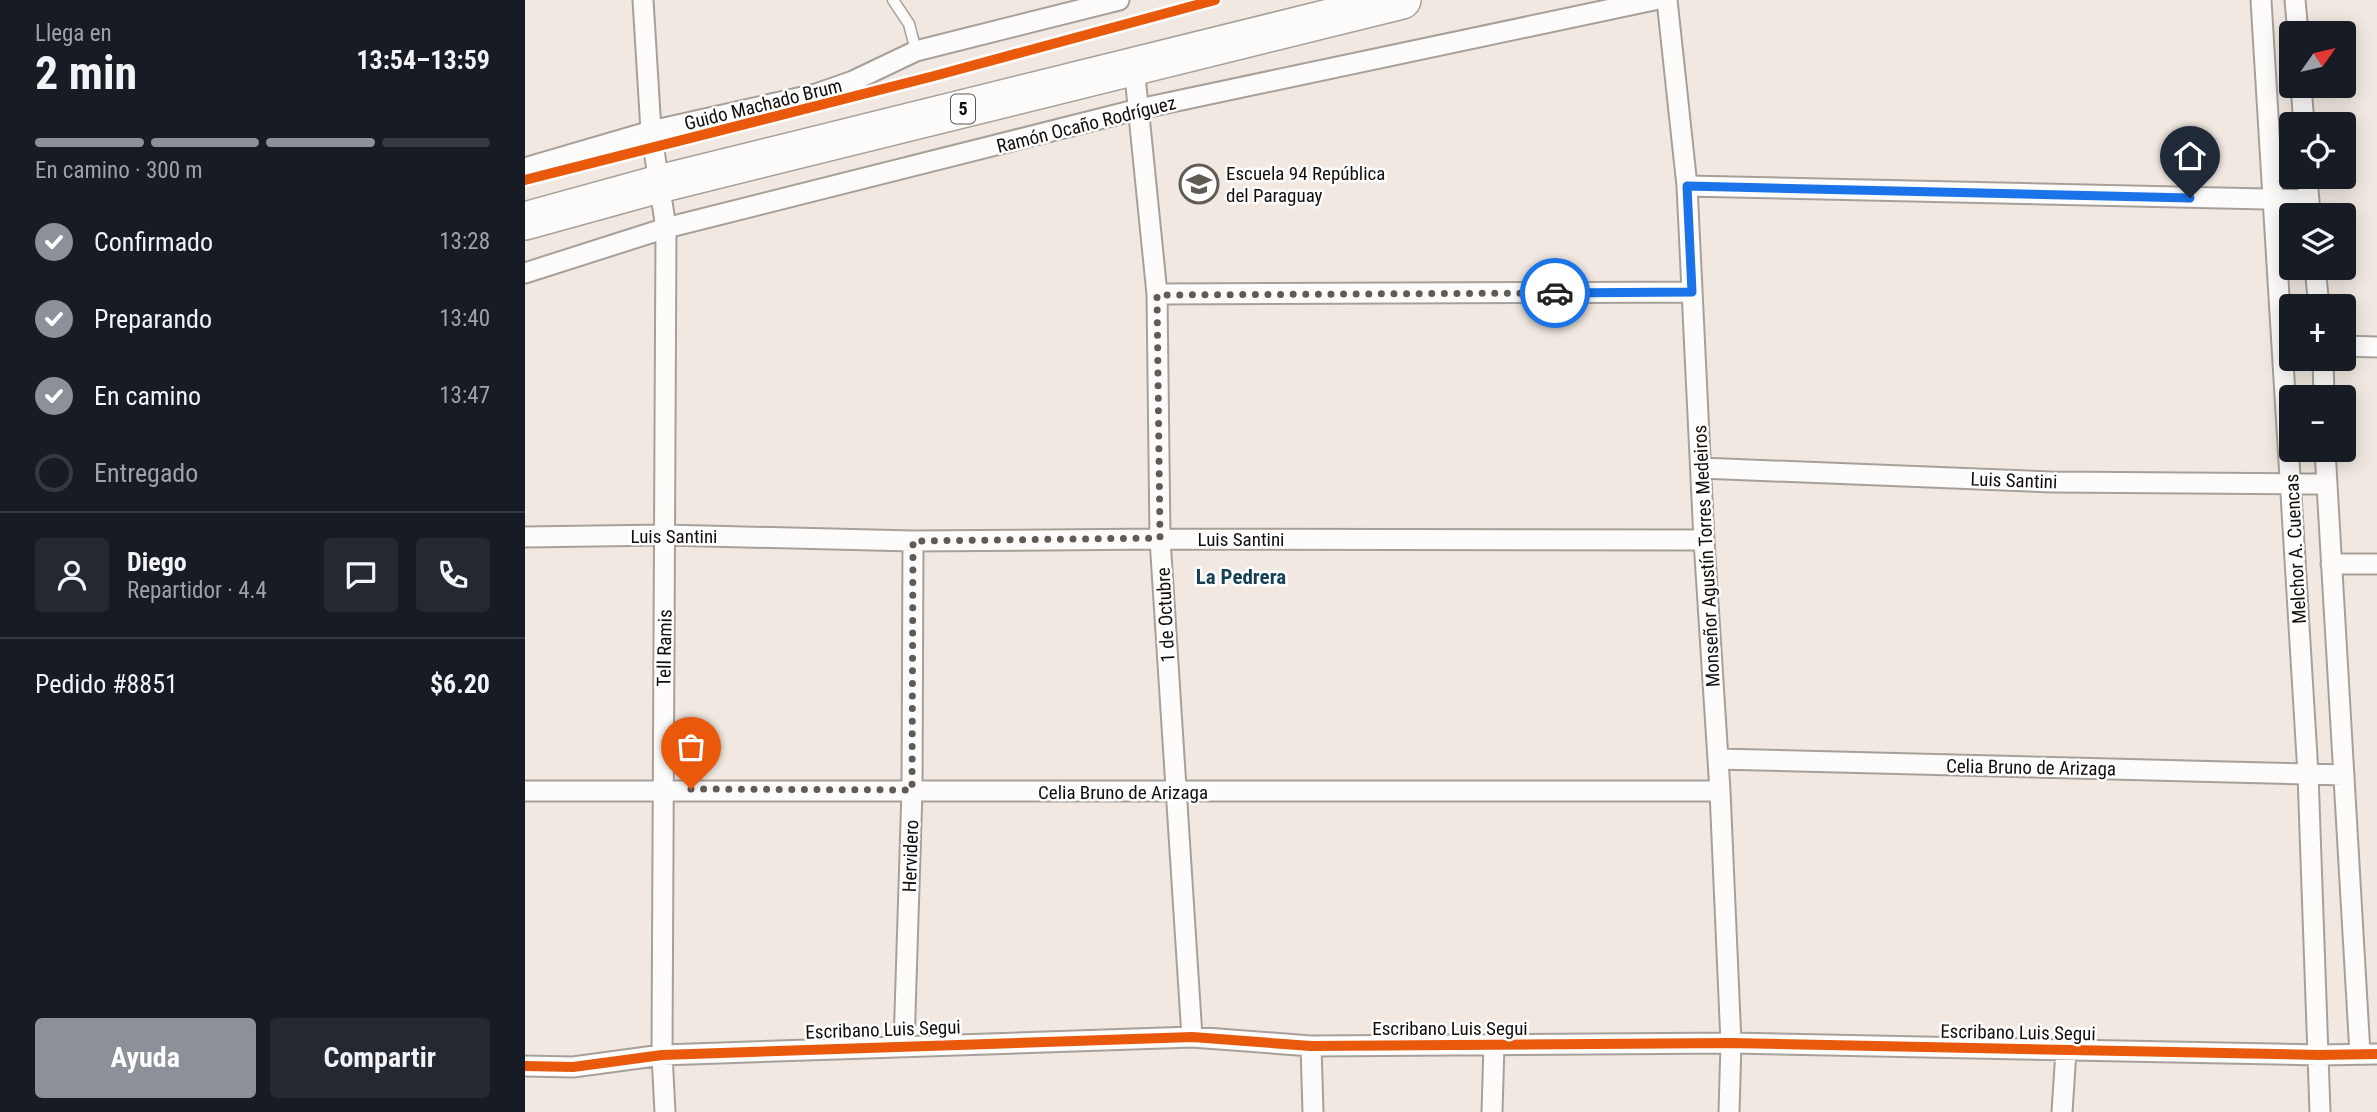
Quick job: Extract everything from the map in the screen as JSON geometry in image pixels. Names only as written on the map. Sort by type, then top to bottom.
[{"type":"highway","name":"5","points":[[525,221],[659,184],[1402,0]]},
{"type":"street","name":"Tell Ramis","points":[[643,0],[651,131],[666,228],[662,1055],[665,1112]]},
{"type":"street","name":"Guido Machado Brum","points":[[525,168],[651,131],[816,94],[853,81],[916,51],[1119,0]]},
{"type":"street","name":"Ramón Ocaño Rodríguez","points":[[525,273],[666,228],[1139,109],[1654,0]]},
{"type":"street","name":"Monseñor Agustín Torres Medeiros","points":[[1667,0],[1687,186],[1704,540],[1719,759],[1731,1043],[1730,1112]]},
{"type":"street","name":"Melchor A. Cuencas","points":[[2261,0],[2308,774],[2320,1112]]},
{"type":"street","points":[[2295,0],[2297,21]]},
{"type":"street","name":"1 de Octubre","points":[[1134,66],[1157,295],[1160,538],[1192,1037]]},
{"type":"street","points":[[1687,186],[2274,200],[2288,203]]},
{"type":"street","points":[[1157,295],[1692,292]]},
{"type":"street","points":[[2356,346],[2377,347]]},
{"type":"street","name":"Melchor A. Cuencas","points":[[2325,462],[2344,775],[2369,1054]]},
{"type":"street","name":"Luis Santini","points":[[1701,468],[2052,482],[2326,484]]},
{"type":"street","name":"Luis Santini","points":[[525,537],[665,535],[913,541],[1160,538],[1704,540]]},
{"type":"street","name":"Hervidero","points":[[904,1045],[912,790],[913,541]]},
{"type":"street","points":[[2332,564],[2377,564]]},
{"type":"street","name":"Celia Bruno de Arizaga","points":[[1719,759],[2344,775]]},
{"type":"street","name":"Celia Bruno de Arizaga","points":[[525,790],[1720,790]]},
{"type":"street","name":"Escribano Luis Segui","points":[[525,1066],[573,1067],[662,1055],[1192,1037],[1311,1046],[1731,1043],[2066,1051],[2369,1054]]},
{"type":"street","points":[[1492,1112],[1494,1045]]},
{"type":"street","points":[[1311,1046],[1313,1112]]},
{"type":"street","points":[[2061,1112],[2066,1051]]},
{"type":"lane","points":[[893,0],[909,24],[916,51]]},
{"type":"cycle path","points":[[525,180],[934,76],[1215,0]]},
{"type":"cycle path","points":[[525,1066],[573,1067],[662,1055],[1192,1037],[1311,1046],[1731,1043],[2377,1054]]},
{"type":"way so far","points":[[691,789],[912,790],[913,541],[1160,538],[1157,295],[1555,293]]},
{"type":"place","name":"Escuela 94 República del Paraguay","points":[[1199,184]]},
{"type":"district","name":"La Pedrera","points":[[1241,577]]},
{"type":"route","points":[[1555,293],[1692,292],[1687,186],[2190,198]]}]
